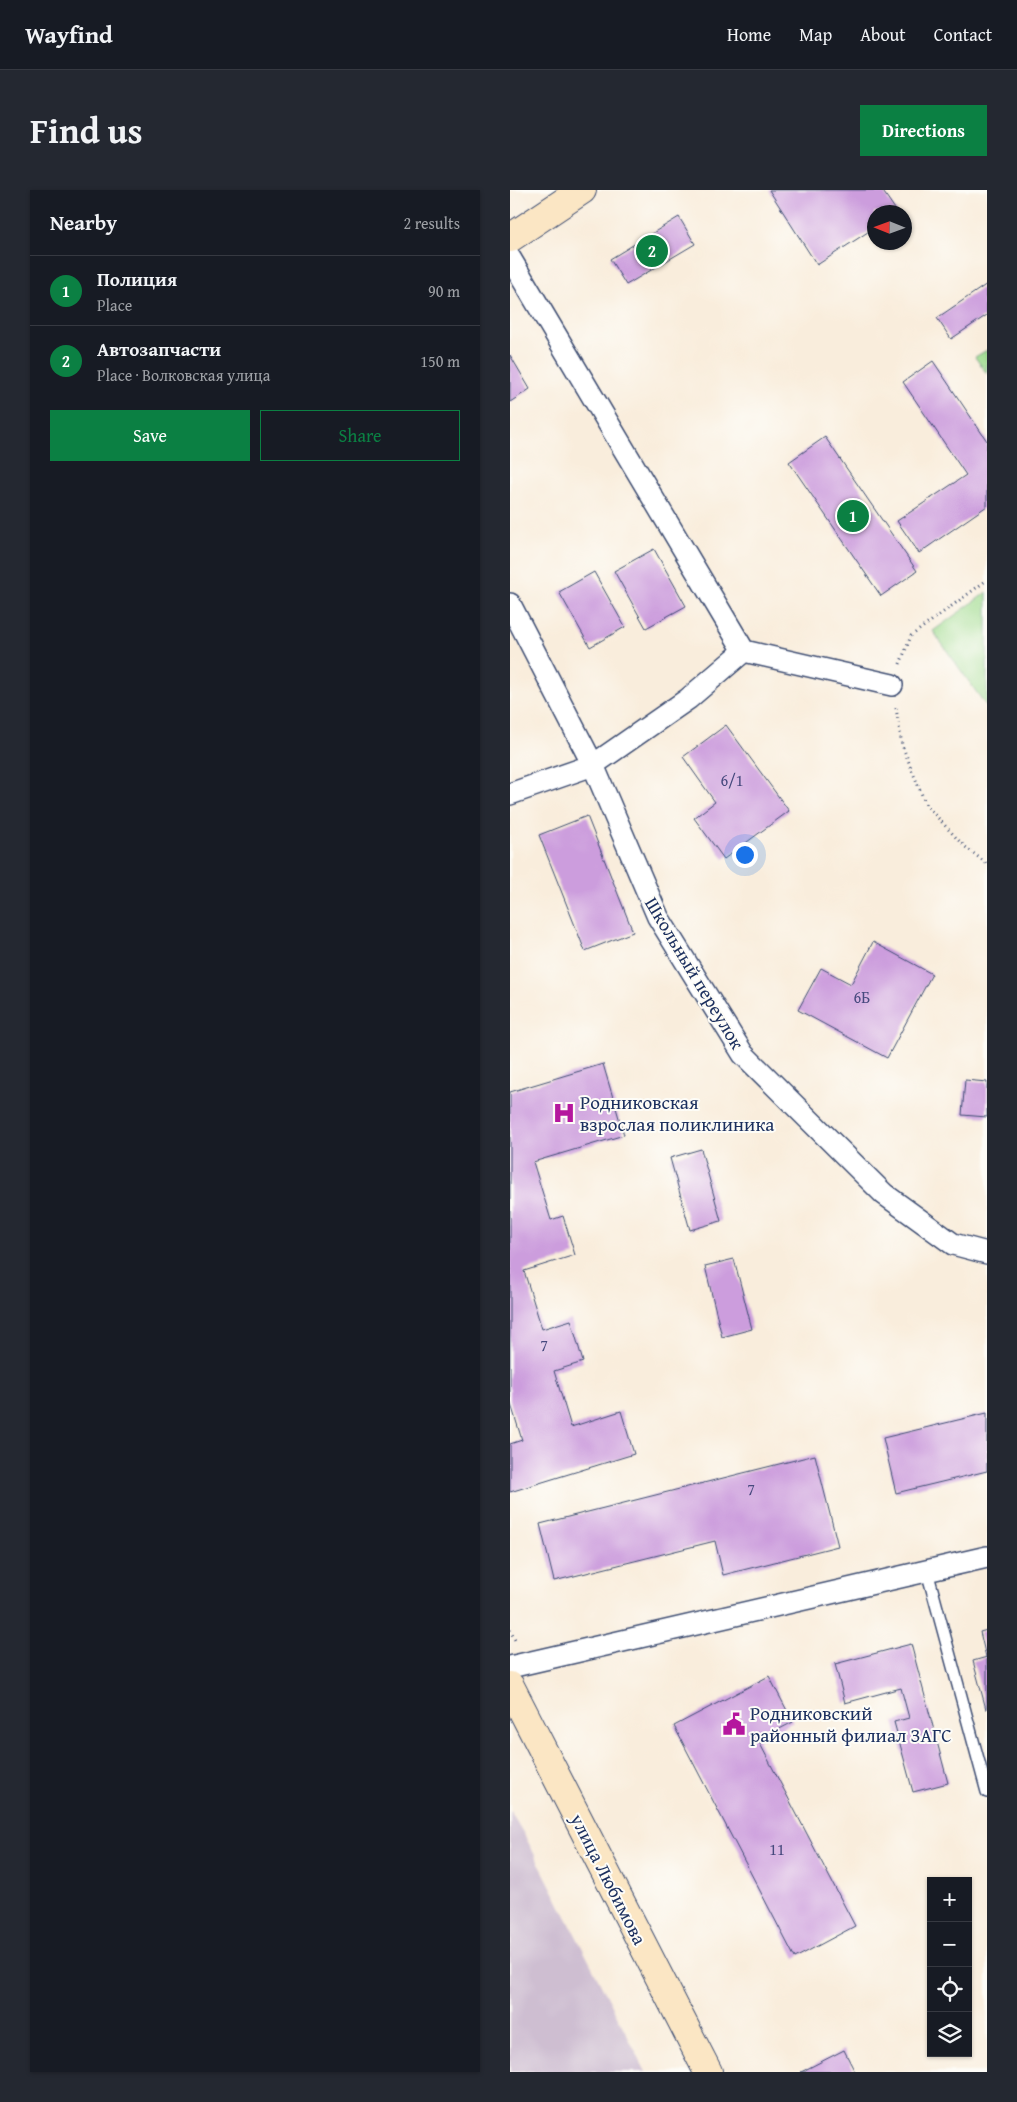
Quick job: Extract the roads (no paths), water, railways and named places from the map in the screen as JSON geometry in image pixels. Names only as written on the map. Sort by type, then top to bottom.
[{"type":"main road","points":[[510,238],[582,190]]},
{"type":"main road","name":"улица Любимова","points":[[510,1686],[708,2072]]},
{"type":"street","points":[[510,258],[744,651],[892,685]]},
{"type":"street","name":"Школьный переулок","points":[[510,604],[593,765],[658,918],[743,1054],[884,1194],[953,1244],[987,1253]]},
{"type":"street","points":[[510,794],[593,765],[688,699],[744,651]]},
{"type":"street","points":[[510,1667],[987,1557]]},
{"type":"lane","points":[[927,1571],[987,1792]]},
{"type":"place","name":"Автозапчасти","points":[[652,251]]},
{"type":"place","name":"Полиция","points":[[853,516]]},
{"type":"place","name":"Родниковская взрослая поликлиника","points":[[564,1113]]},
{"type":"place","name":"Родниковский районный филиал ЗАГС","points":[[734,1724]]}]
